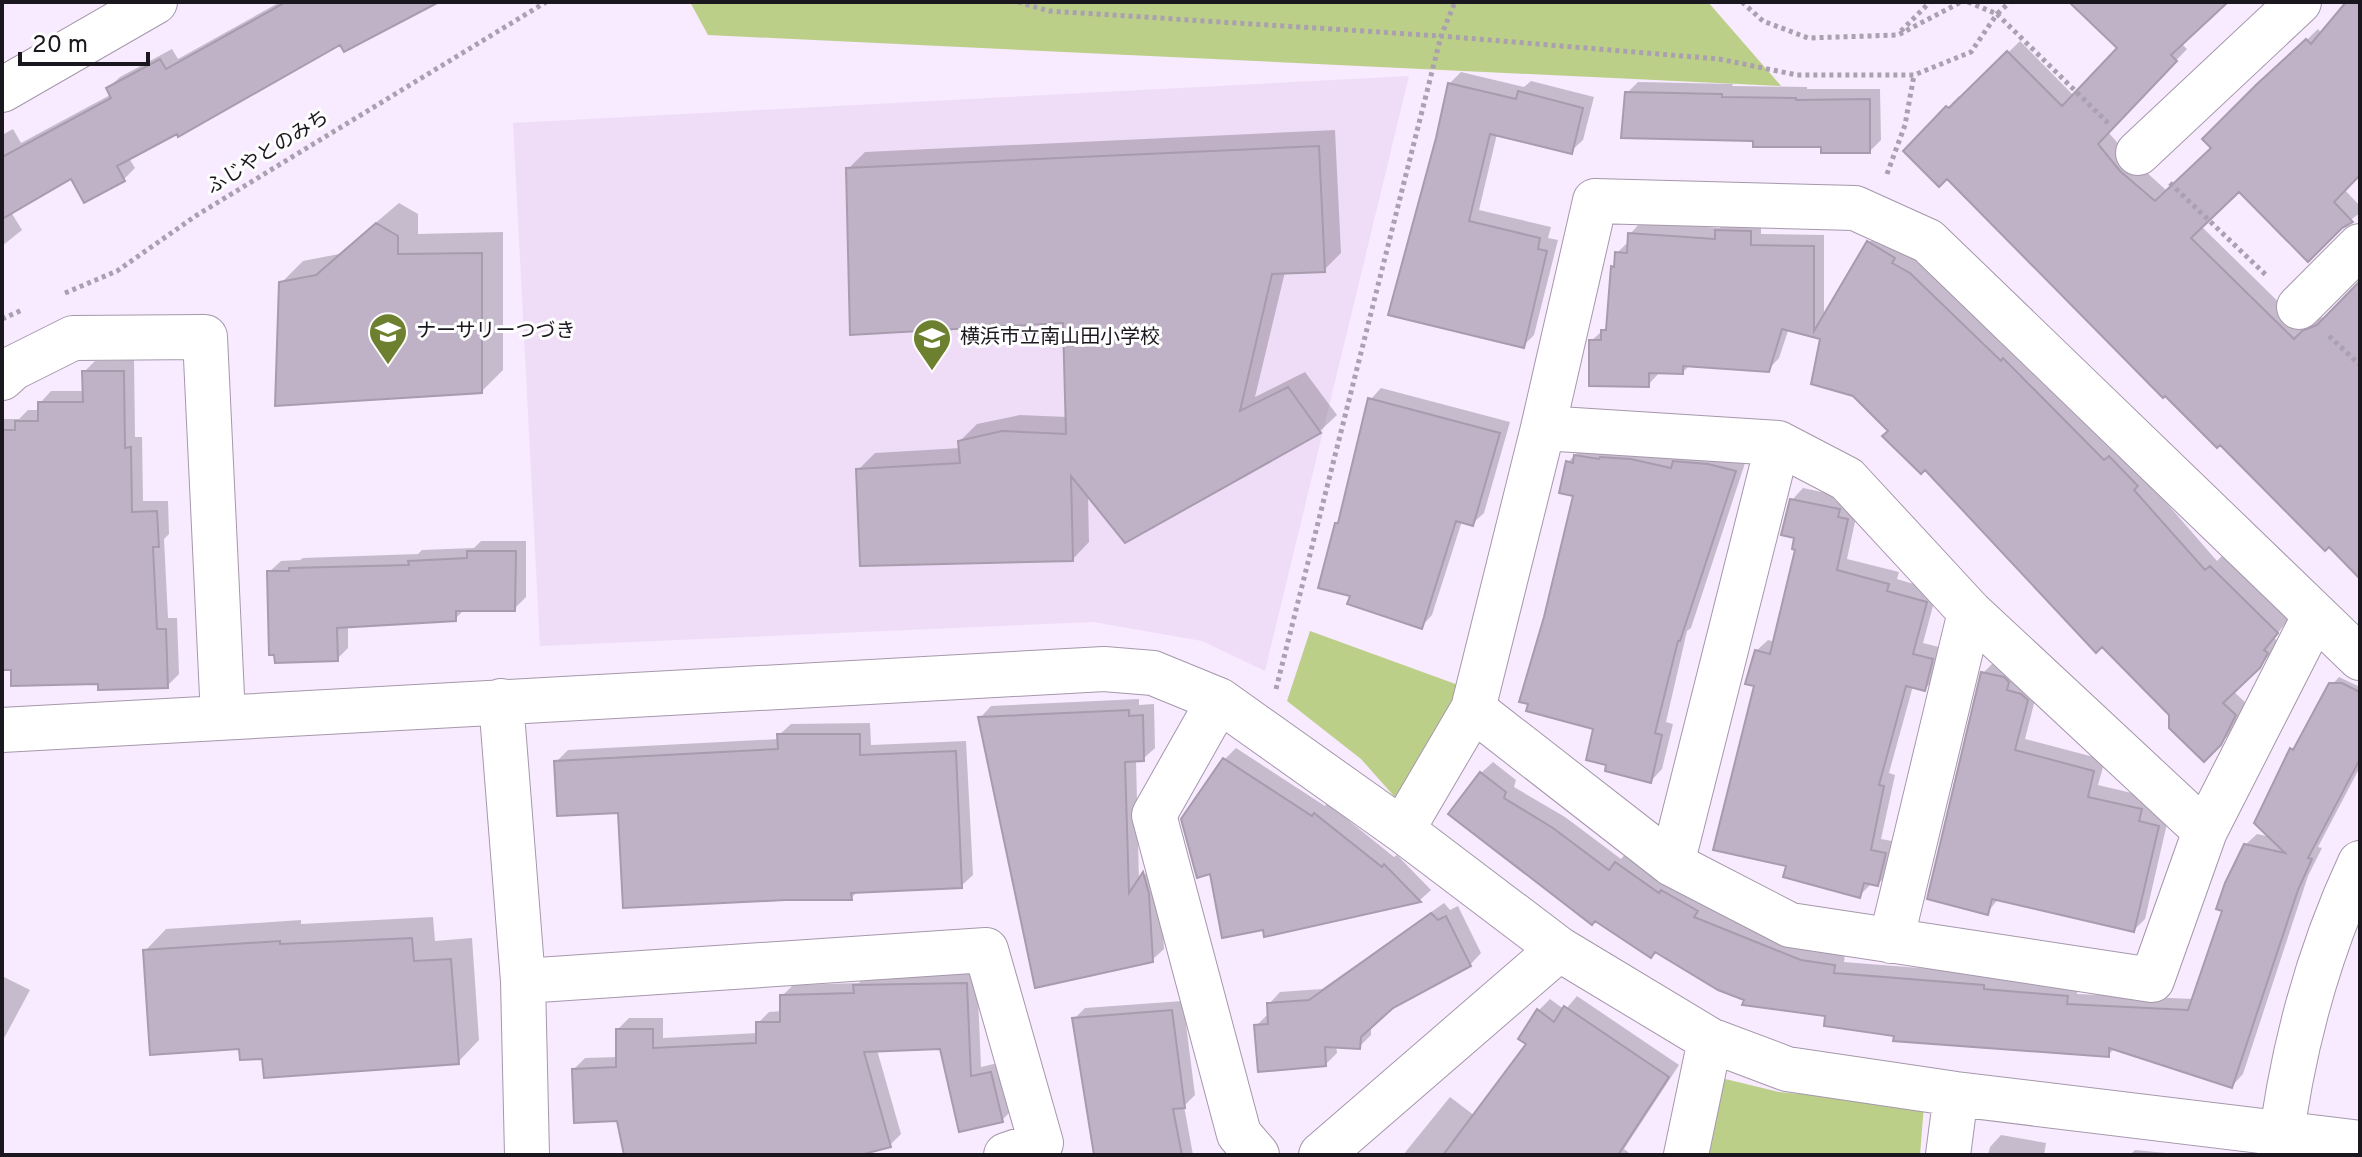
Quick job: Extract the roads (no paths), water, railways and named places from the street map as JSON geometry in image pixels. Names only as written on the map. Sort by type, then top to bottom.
[{"type":"street","points":[[2,90],[155,2]]},
{"type":"street","points":[[2138,153],[2299,2]]},
{"type":"street","points":[[1402,830],[1473,709],[1543,428],[1595,201],[1855,208],[1928,241],[2360,658]]},
{"type":"street","points":[[2299,307],[2360,246]]},
{"type":"street","points":[[2,378],[13,368],[73,338],[205,337],[223,717]]},
{"type":"street","points":[[1543,428],[1778,443],[1847,479],[1970,612],[2205,831]]},
{"type":"street","points":[[1672,864],[1778,443]]},
{"type":"street","points":[[1891,941],[1970,612]]},
{"type":"street","points":[[1473,709],[1672,864],[1790,925],[2152,980],[2205,831],[2315,615]]},
{"type":"street","points":[[2,730],[1104,669],[1153,673],[1219,700],[1402,830],[1559,949],[1710,1040],[1787,1069],[2281,1144],[2360,1143]]},
{"type":"street","points":[[1219,700],[1154,815],[1239,1134],[1257,1155]]},
{"type":"street","points":[[501,701],[523,981],[527,1155]]},
{"type":"street","points":[[2281,1144],[2302,1026],[2337,913],[2360,863]]},
{"type":"street","points":[[1321,1155],[1559,949]]},
{"type":"street","points":[[523,981],[986,950],[1041,1143],[1006,1155]]},
{"type":"street","points":[[1686,1155],[1710,1040]]},
{"type":"street","points":[[1948,1155],[1956,1094]]},
{"type":"place","name":"ナーサリーつづき","points":[[388,366]]},
{"type":"place","name":"横浜市立南山田小学校","points":[[932,372]]}]
